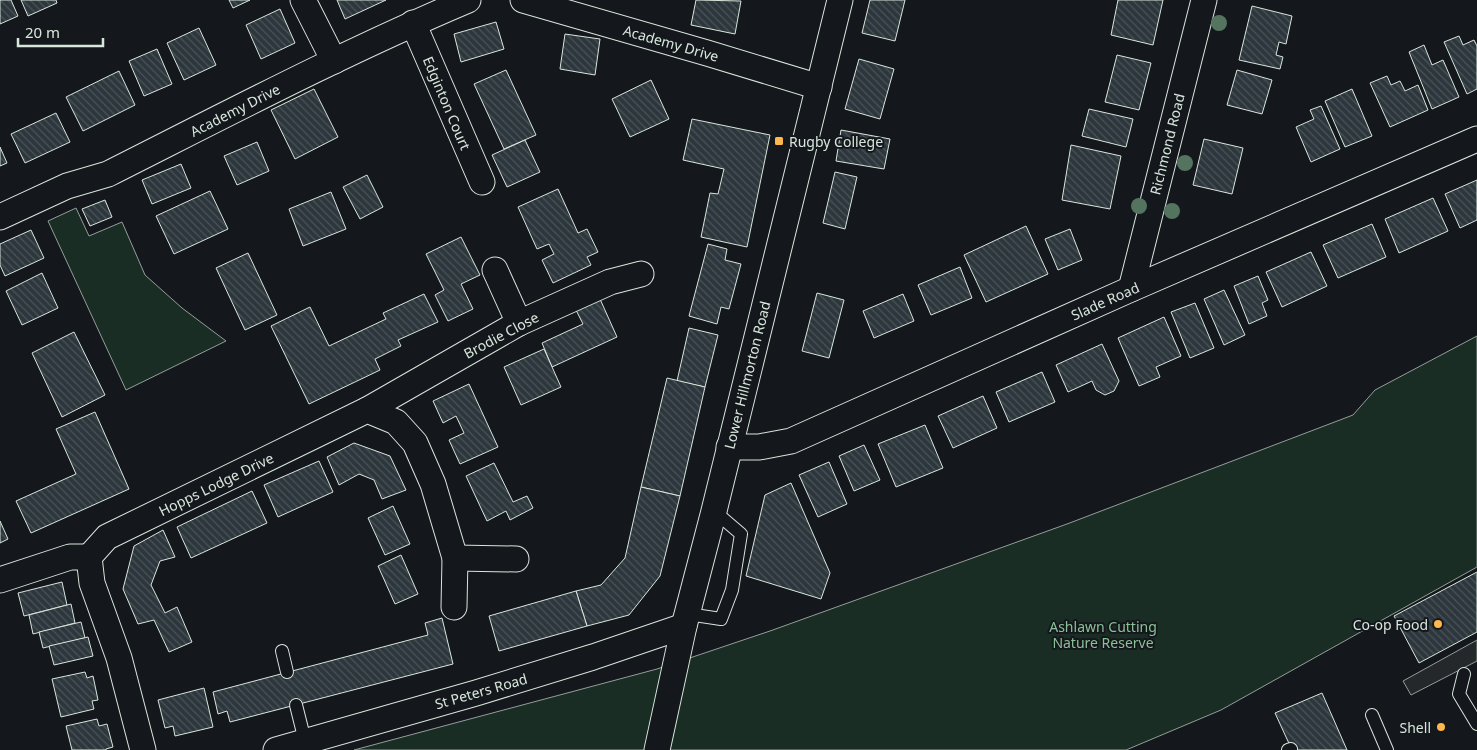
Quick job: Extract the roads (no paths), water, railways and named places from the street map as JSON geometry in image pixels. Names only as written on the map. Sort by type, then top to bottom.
[{"type":"street","points":[[303,0],[334,61]]},
{"type":"street","name":"Academy Drive","points":[[0,217],[67,186],[108,174],[334,61],[413,23],[468,0]]},
{"type":"street","name":"Academy Drive","points":[[523,0],[819,87]]},
{"type":"street","name":"Lower Hillmorton Road","points":[[657,750],[684,629],[840,0]]},
{"type":"street","name":"Richmond Road","points":[[1131,289],[1204,0]]},
{"type":"street","name":"Edginton Court","points":[[413,23],[482,182]]},
{"type":"street","name":"Slade Road","points":[[729,447],[759,447],[790,440],[1477,139]]},
{"type":"street","points":[[495,270],[519,323]]},
{"type":"street","name":"Brodie Close","points":[[367,410],[519,323],[610,282],[640,274]]},
{"type":"street","points":[[367,410],[396,422],[415,443],[432,484],[454,558],[454,607]]},
{"type":"street","name":"Hopps Lodge Drive","points":[[89,557],[107,537],[367,410]]},
{"type":"street","points":[[0,580],[70,557],[89,557],[92,583],[119,658],[143,750]]},
{"type":"street","points":[[454,558],[516,559]]},
{"type":"street","name":"St Peters Road","points":[[276,750],[476,693],[684,629]]},
{"type":"lane","points":[[684,629],[721,619],[732,590],[741,534],[714,511]]},
{"type":"lane","points":[[282,651],[287,672]]},
{"type":"lane","points":[[1464,674],[1459,694],[1477,724]]},
{"type":"lane","points":[[296,705],[305,741]]},
{"type":"lane","points":[[1372,715],[1387,750]]},
{"type":"place","name":"Rugby College","points":[[779,141]]},
{"type":"place","name":"Co-op Food","points":[[1438,624]]},
{"type":"place","name":"Shell","points":[[1441,727]]},
{"type":"park label","name":"Ashlawn Cutting Nature Reserve","points":[[1103,634]]}]
